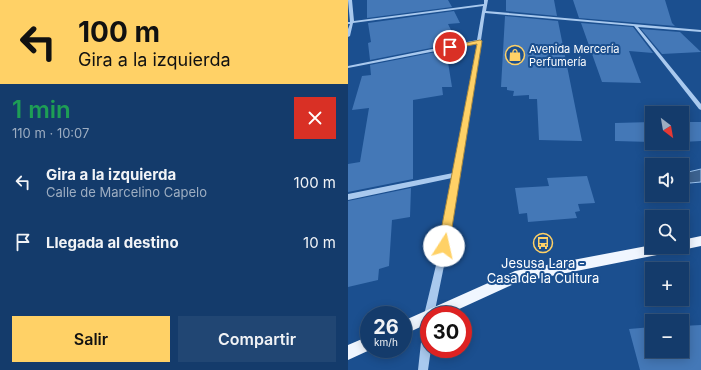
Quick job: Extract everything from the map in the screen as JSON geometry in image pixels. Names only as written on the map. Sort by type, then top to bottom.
[{"type":"main road","points":[[689,244],[701,241]]},
{"type":"main road","points":[[452,306],[515,277],[645,252]]},
{"type":"main road","points":[[348,353],[360,347]]},
{"type":"street","points":[[348,36],[350,23],[350,0]]},
{"type":"street","points":[[350,23],[486,2],[432,306]]},
{"type":"street","points":[[484,12],[701,31]]},
{"type":"street","points":[[636,26],[701,108]]},
{"type":"street","points":[[348,67],[480,41]]},
{"type":"street","points":[[348,197],[456,175]]},
{"type":"street","points":[[422,370],[424,358]]},
{"type":"water","points":[[701,169],[701,182],[690,183],[689,172]]},
{"type":"building","points":[[367,0],[448,0],[452,7],[367,18]]},
{"type":"building","points":[[506,0],[554,0],[557,16],[506,11]]},
{"type":"building","points":[[573,0],[665,0],[672,23],[675,26],[579,18]]},
{"type":"building","points":[[454,11],[460,23],[448,24],[455,38],[445,39],[446,45],[370,60],[368,43],[371,42],[368,23]]},
{"type":"building","points":[[505,16],[558,21],[582,141],[539,140],[537,99],[529,99],[529,95],[513,96],[514,91],[507,90],[507,87],[501,87]]},
{"type":"building","points":[[581,23],[633,27],[653,53],[629,51],[641,83],[602,82]]},
{"type":"building","points":[[641,29],[680,32],[701,52],[662,54]]},
{"type":"building","points":[[446,50],[452,87],[442,87],[443,95],[413,100],[413,179],[348,192],[348,164],[360,162],[369,108],[352,110],[362,76],[371,75],[370,65]]},
{"type":"building","points":[[645,122],[645,142],[615,141],[615,123]]},
{"type":"building","points":[[689,122],[701,122],[701,141],[689,142]]},
{"type":"building","points":[[587,176],[595,203],[578,204],[580,211],[575,212],[577,218],[528,222],[527,213],[519,214],[515,188],[549,186],[547,178]]},
{"type":"building","points":[[411,188],[410,217],[392,220],[389,266],[379,269],[378,280],[348,287],[348,201]]},
{"type":"building","points":[[701,325],[701,370],[640,370],[629,329],[645,328],[645,358],[689,358],[689,326]]},
{"type":"place","name":"Avenida Mercería Perfumería","points":[[515,55]]},
{"type":"place","name":"Jesusa Lara - Casa de la Cultura","points":[[543,243]]},
{"type":"route","points":[[444,246],[480,41],[450,47]]}]
